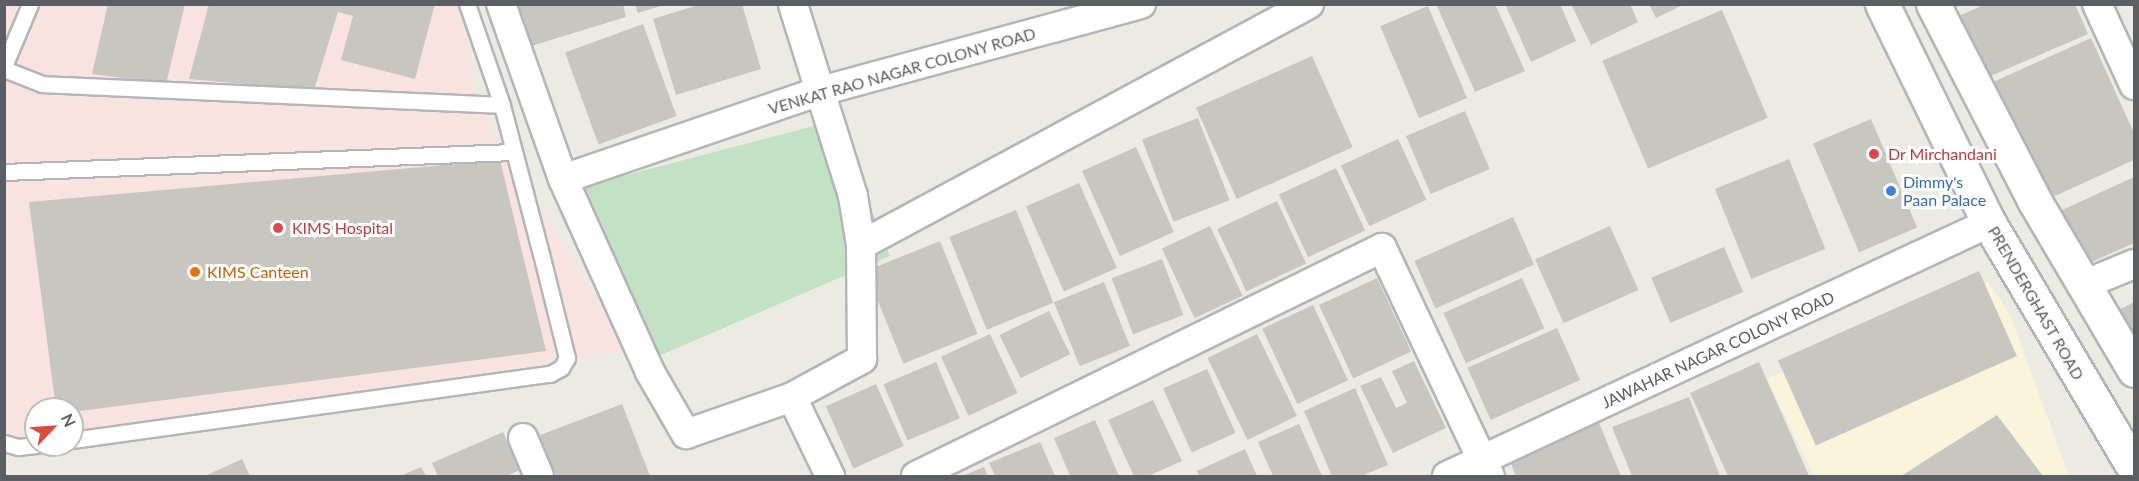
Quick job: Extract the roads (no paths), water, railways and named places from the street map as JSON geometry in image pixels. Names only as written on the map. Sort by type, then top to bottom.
[{"type":"street","points":[[501,4],[563,179],[650,372],[686,434],[792,397],[862,359],[861,245],[853,196],[817,92],[793,4]]},
{"type":"street","name":"VENKAT RAO NAGAR COLONY ROAD","points":[[563,179],[817,92],[1141,4]]},
{"type":"street","points":[[861,245],[1309,4]]},
{"type":"street","name":"PRENDERGHAST ROAD","points":[[1882,4],[1989,222],[2134,468]]},
{"type":"street","points":[[1933,4],[2083,285],[2134,370]]},
{"type":"street","points":[[2097,4],[2134,85]]},
{"type":"street","name":"JAWAHAR NAGAR COLONY ROAD","points":[[1447,477],[1487,469],[1989,222]]},
{"type":"street","points":[[916,477],[1382,248],[1487,469]]},
{"type":"street","points":[[2083,285],[2134,264]]},
{"type":"street","points":[[792,397],[830,477]]},
{"type":"street","points":[[523,438],[539,477]]},
{"type":"lane","points":[[30,4],[4,68],[42,84],[502,105]]},
{"type":"lane","points":[[84,438],[550,374],[561,368],[567,358],[512,152],[502,105],[467,4]]},
{"type":"lane","points":[[4,172],[512,152]]},
{"type":"lane","points":[[4,442],[24,444]]},
{"type":"place","name":"Dr Mirchandani","points":[[1874,154]]},
{"type":"place","name":"Dimmy's Paan Palace","points":[[1891,191]]},
{"type":"place","name":"KIMS Hospital","points":[[278,228]]},
{"type":"place","name":"KIMS Canteen","points":[[195,272]]}]
